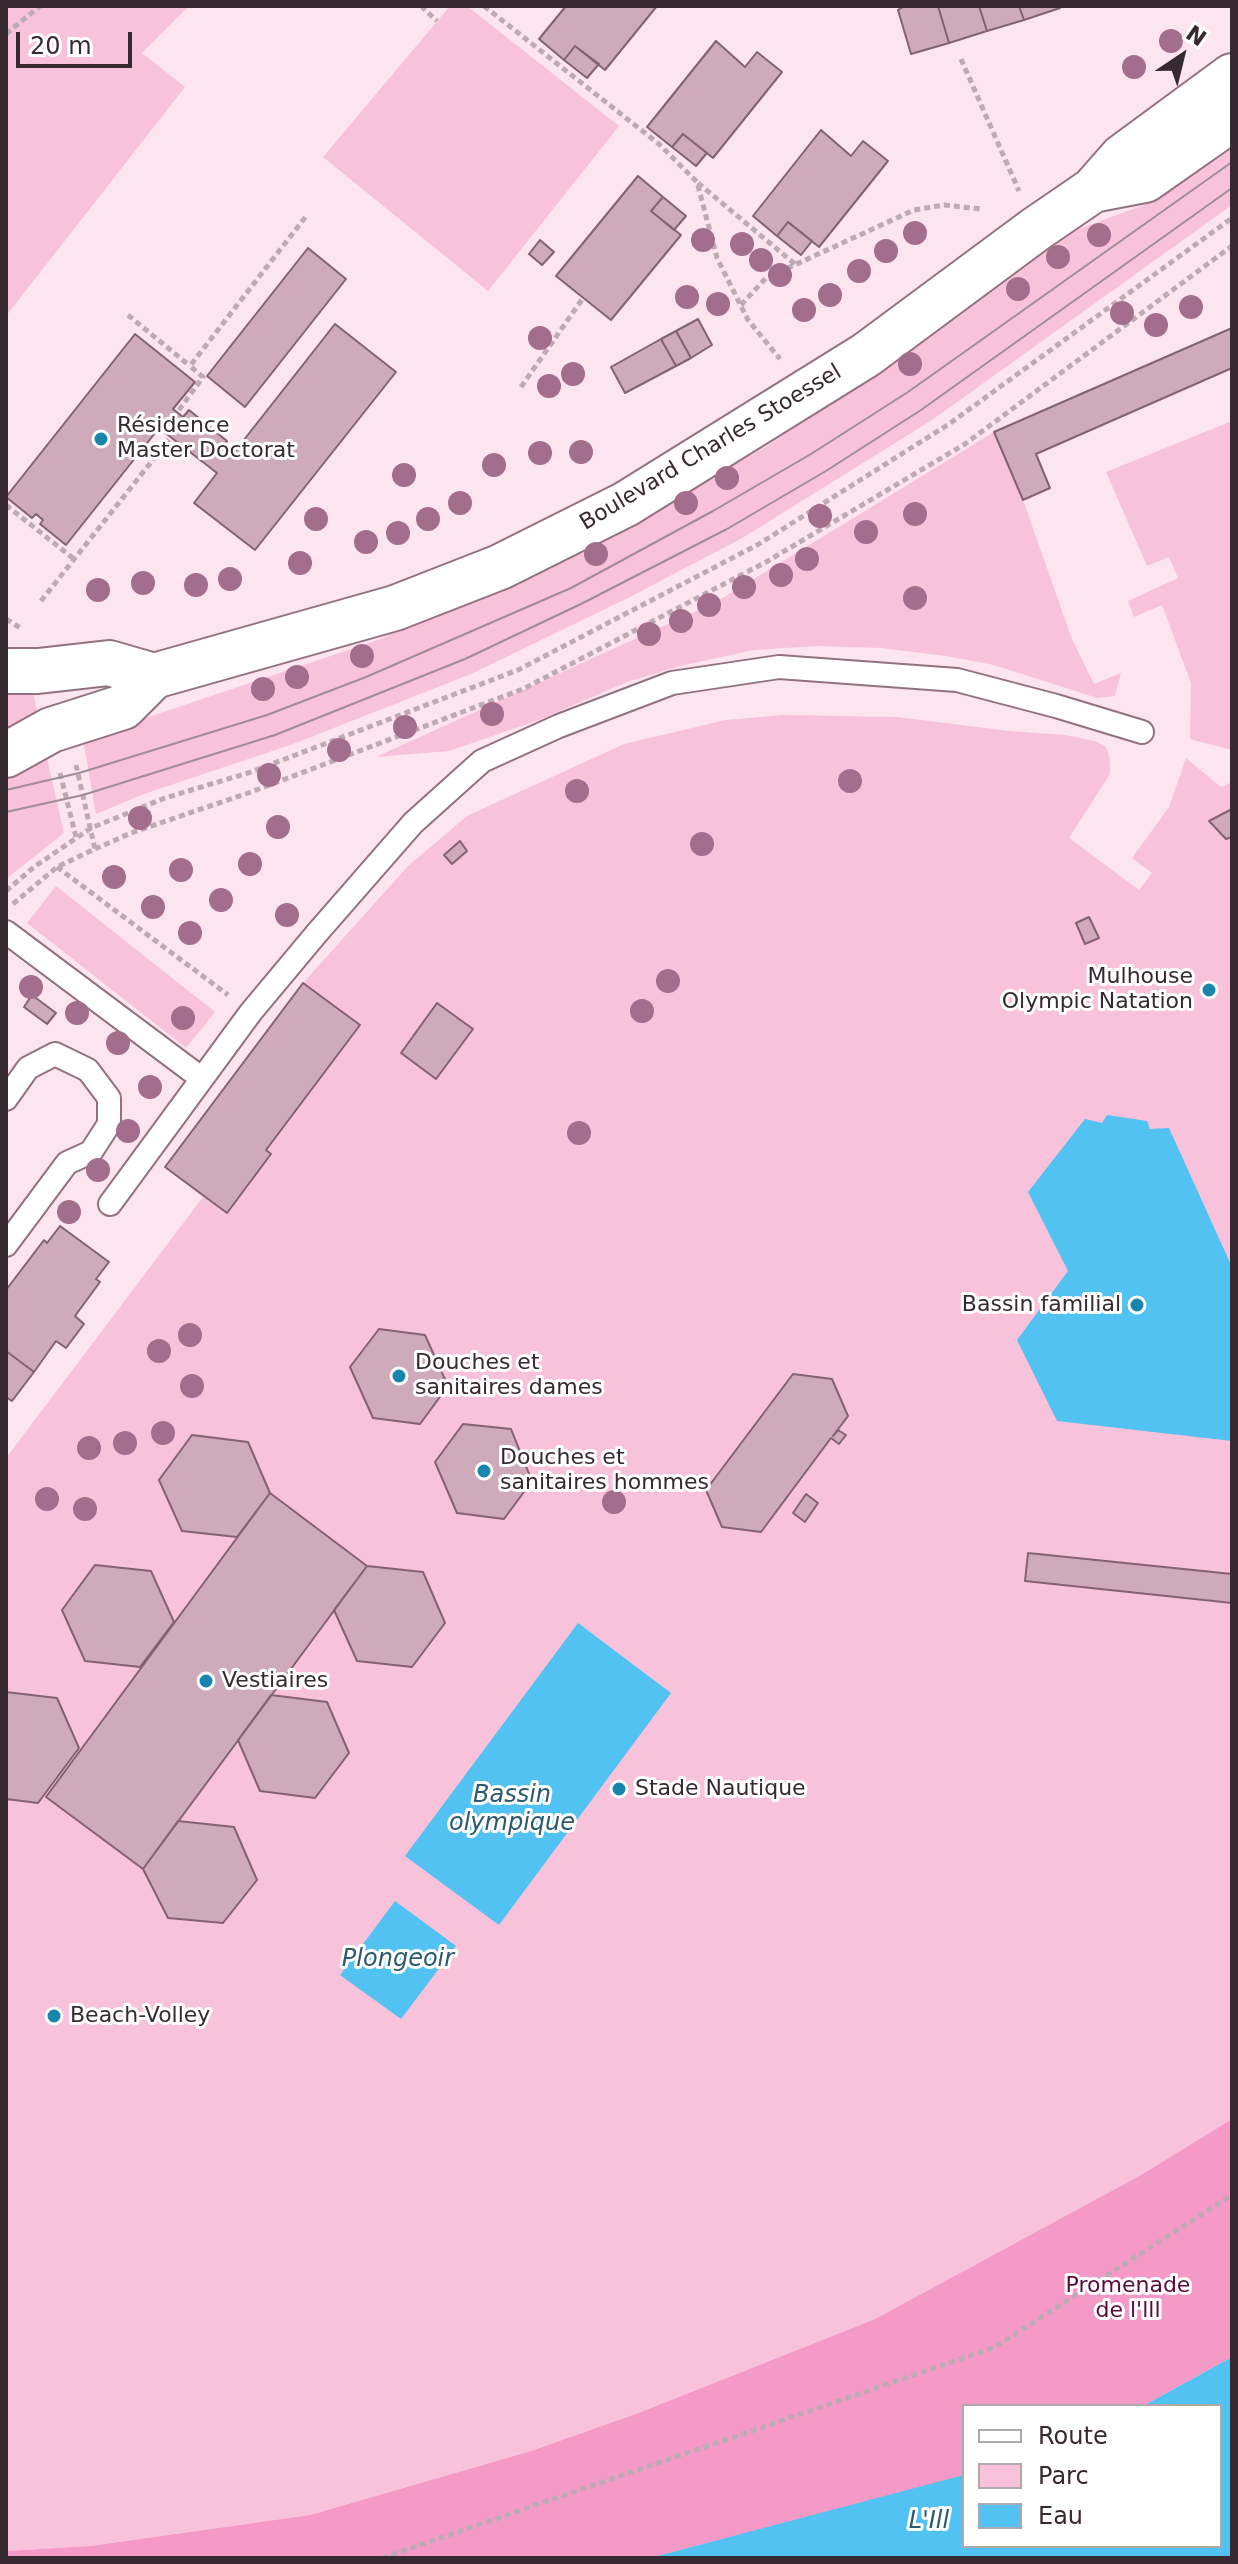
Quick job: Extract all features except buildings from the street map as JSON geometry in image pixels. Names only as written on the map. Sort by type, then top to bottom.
[{"type":"main road","name":"Boulevard Charles Stoessel","points":[[6,755],[51,730],[123,707],[154,676],[395,608],[500,567],[626,504],[866,355],[1093,190],[1122,157],[1232,76]]},
{"type":"main road","name":"Boulevard Charles Stoessel","points":[[1093,190],[1145,180],[1232,119]]},
{"type":"main road","points":[[6,671],[38,671],[109,663],[154,676]]},
{"type":"lane","points":[[110,1204],[251,1012],[413,823],[482,761],[559,726],[672,683],[779,667],[957,680],[1142,732]]},
{"type":"lane","points":[[6,932],[201,1078]]},
{"type":"lane","points":[[6,1099],[28,1068],[55,1054],[88,1070],[109,1098],[109,1124],[91,1152],[67,1163],[6,1245]]},
{"type":"path","points":[[6,34],[40,6]]},
{"type":"path","points":[[425,6],[423,8],[437,21]]},
{"type":"path","points":[[484,6],[659,144],[697,182],[796,265]]},
{"type":"path","points":[[961,59],[1036,229]]},
{"type":"path","points":[[697,182],[717,258],[748,320],[783,363]]},
{"type":"path","points":[[741,305],[766,278],[914,210],[944,205],[981,209]]},
{"type":"path","points":[[190,366],[307,215]]},
{"type":"path","points":[[6,891],[91,828],[165,798],[251,772],[518,670],[759,544],[949,424],[1232,218]]},
{"type":"path","points":[[6,910],[57,867],[95,849],[523,689],[766,562],[965,444],[1232,246]]},
{"type":"path","points":[[521,387],[583,298]]},
{"type":"path","points":[[128,315],[203,377],[179,410]]},
{"type":"path","points":[[41,601],[171,437]]},
{"type":"path","points":[[6,505],[74,559]]},
{"type":"path","points":[[6,619],[21,628],[32,627]]},
{"type":"path","points":[[76,764],[95,849]]},
{"type":"path","points":[[59,768],[76,837]]},
{"type":"path","points":[[57,867],[251,1012]]},
{"type":"path","points":[[382,2558],[995,2347],[1232,2195]]},
{"type":"green space","points":[[6,6],[189,6],[142,53],[185,87],[6,316]]},
{"type":"green space","points":[[450,6],[467,6],[619,126],[488,291],[323,157]]},
{"type":"green space","points":[[1232,141],[1232,205],[932,420],[744,537],[630,597],[471,674],[293,744],[144,794],[96,814],[83,739],[378,640],[603,540],[767,446],[871,375],[1049,244],[1073,231],[1144,205]]},
{"type":"green space","points":[[1232,421],[1232,750],[1190,739],[1191,683],[1162,605],[1134,617],[1128,601],[1178,578],[1169,557],[1147,566],[1106,472]]},
{"type":"green space","points":[[994,432],[1023,500],[1072,639],[1094,684],[1121,673],[1115,696],[1097,698],[994,665],[946,656],[881,648],[817,646],[754,650],[680,666],[627,682],[536,721],[449,751],[376,757],[716,602]]},
{"type":"green space","points":[[31,683],[38,716],[6,735],[6,685]]},
{"type":"green space","name":"Stade Nautique","points":[[782,715],[897,717],[1095,741],[1106,747],[1110,774],[1069,838],[1139,890],[1152,873],[1132,858],[1169,807],[1186,758],[1221,787],[1232,782],[1232,2119],[1141,2175],[875,2319],[641,2412],[531,2451],[310,2515],[90,2546],[6,2551],[6,1458],[203,1197],[165,1167],[303,983],[408,866],[467,816],[624,744],[726,720]]},
{"type":"green space","points":[[45,750],[64,833],[6,879],[6,781]]},
{"type":"green space","points":[[56,886],[215,1012],[186,1048],[27,923]]},
{"type":"green space","name":"Promenade de l'lll","points":[[1232,2119],[1232,2357],[1147,2404],[962,2404],[962,2476],[948,2481],[650,2558],[6,2558],[6,2551],[90,2546],[310,2515],[531,2451],[641,2412],[875,2319],[1141,2175]]},
{"type":"water","name":"Bassin familial","points":[[1107,1115],[1147,1121],[1150,1129],[1169,1128],[1232,1267],[1232,1441],[1057,1421],[1017,1340],[1068,1271],[1028,1192],[1085,1119],[1102,1123]]},
{"type":"water","name":"Bassin olympique","points":[[578,1623],[671,1693],[499,1925],[405,1856]]},
{"type":"water","name":"Plongeoir","points":[[395,1901],[456,1946],[401,2019],[340,1975]]},
{"type":"water","name":"L'Ill","points":[[1232,2357],[1232,2558],[650,2558],[962,2476],[962,2548],[1222,2548],[1222,2404],[1147,2404]]},
{"type":"tram line","points":[[6,790],[79,773],[267,715],[366,677],[571,588],[713,511],[908,392],[1232,162]]},
{"type":"tram line","points":[[6,812],[83,795],[275,735],[465,659],[581,604],[727,529],[826,471],[921,410],[1232,188]]},
{"type":"place","name":"Résidence Master Doctorat","points":[[101,439]]},
{"type":"place","name":"Mulhouse Olympic Natation","points":[[1209,990]]},
{"type":"place","name":"Bassin familial","points":[[1137,1305]]},
{"type":"place","name":"Douches et sanitaires dames","points":[[399,1376]]},
{"type":"place","name":"Douches et sanitaires hommes","points":[[484,1471]]},
{"type":"place","name":"Vestiaires","points":[[206,1681]]},
{"type":"place","name":"Stade Nautique","points":[[619,1789]]},
{"type":"place","name":"Beach-Volley","points":[[54,2016]]}]
